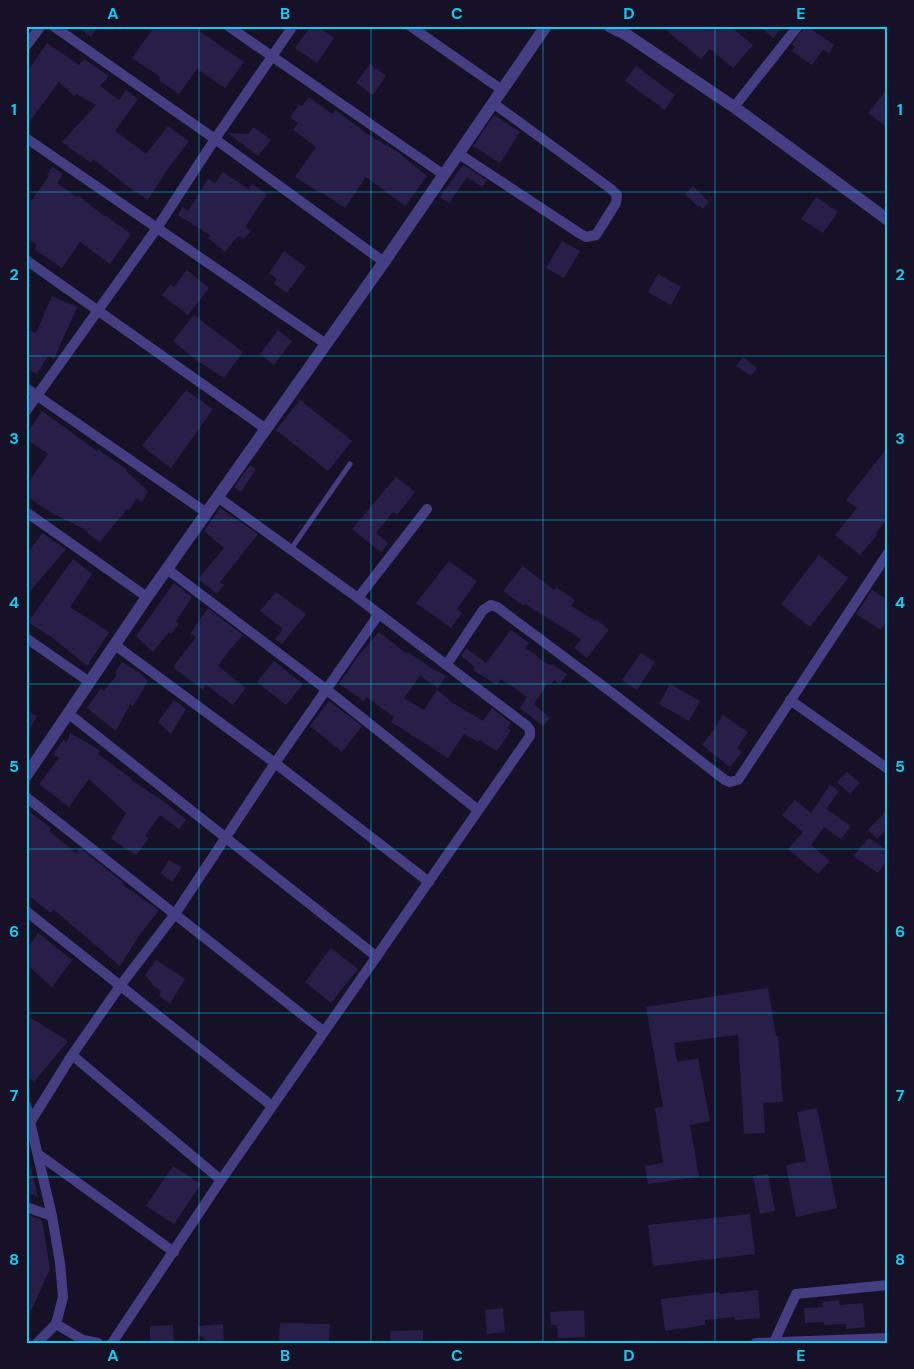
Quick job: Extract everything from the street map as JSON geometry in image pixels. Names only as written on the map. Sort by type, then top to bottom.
[{"type":"street","points":[[26,46],[41,26]]},
{"type":"street","points":[[52,26],[215,139],[384,262]]},
{"type":"street","points":[[228,26],[444,175]]},
{"type":"street","points":[[26,412],[157,228],[215,139],[293,26]]},
{"type":"street","points":[[410,26],[502,90]]},
{"type":"street","points":[[28,770],[69,714],[88,681],[384,262],[546,26]]},
{"type":"street","points":[[609,26],[627,35],[734,107],[888,220]]},
{"type":"street","points":[[734,107],[798,26]]},
{"type":"street","points":[[459,154],[586,237],[596,234],[616,203],[617,195],[493,103]]},
{"type":"street","points":[[26,138],[326,344]]},
{"type":"street","points":[[26,260],[266,429]]},
{"type":"street","points":[[26,388],[207,513]]},
{"type":"street","points":[[112,1343],[323,1032],[528,740],[530,730],[358,598],[219,498]]},
{"type":"street","points":[[358,598],[428,510]]},
{"type":"street","points":[[26,512],[147,597]]},
{"type":"street","points":[[446,664],[483,610],[491,605],[497,607],[730,782],[738,780],[888,553]]},
{"type":"street","points":[[167,569],[326,690],[478,810]]},
{"type":"street","points":[[30,1122],[72,1055],[120,986],[175,914],[275,764],[379,614]]},
{"type":"street","points":[[26,638],[88,681]]},
{"type":"street","points":[[115,645],[430,882]]},
{"type":"street","points":[[790,700],[888,768]]},
{"type":"street","points":[[69,714],[376,957]]},
{"type":"street","points":[[26,797],[323,1032]]},
{"type":"street","points":[[26,911],[272,1106]]},
{"type":"street","points":[[72,1055],[221,1180]]},
{"type":"street","points":[[26,1105],[52,1216],[60,1263],[63,1297],[56,1324],[37,1343]]},
{"type":"street","points":[[38,1154],[174,1252]]},
{"type":"street","points":[[26,1207],[52,1216]]},
{"type":"street","points":[[774,1342],[796,1294],[888,1285]]},
{"type":"street","points":[[56,1324],[83,1340],[98,1343]]},
{"type":"street","points":[[756,1343],[888,1338]]},
{"type":"lane","points":[[290,549],[350,464]]},
{"type":"building","points":[[77,26],[98,26],[91,37]]},
{"type":"building","points":[[155,26],[192,26],[244,62],[225,88],[197,69],[179,94],[159,80],[160,77],[132,58]]},
{"type":"building","points":[[311,26],[317,26],[334,38],[317,63],[295,48]]},
{"type":"building","points":[[661,26],[730,26],[753,45],[733,68],[710,49],[701,59]]},
{"type":"building","points":[[759,26],[783,26],[773,38]]},
{"type":"building","points":[[805,26],[834,45],[829,53],[823,49],[812,65],[792,51],[795,47],[792,44]]},
{"type":"building","points":[[47,43],[79,65],[84,59],[109,76],[100,86],[119,100],[126,90],[138,99],[115,131],[146,154],[168,126],[189,141],[167,170],[148,200],[93,159],[91,163],[62,142],[96,105],[76,94],[74,96],[59,82],[26,126],[26,73]]},
{"type":"building","points":[[370,64],[386,76],[373,95],[356,83]]},
{"type":"building","points":[[636,66],[675,95],[665,110],[625,81]]},
{"type":"building","points":[[888,88],[888,128],[868,113]]},
{"type":"building","points":[[309,97],[332,114],[335,110],[364,132],[398,152],[427,176],[405,206],[366,177],[345,208],[295,177],[316,147],[293,130],[298,123],[290,117],[299,105],[302,106]]},
{"type":"building","points":[[494,115],[520,132],[500,163],[473,146]]},
{"type":"building","points":[[254,127],[271,140],[258,156],[228,133],[248,134]]},
{"type":"building","points":[[463,165],[487,180],[482,187],[467,177],[449,203],[440,197]]},
{"type":"building","points":[[52,167],[63,174],[57,183],[77,197],[78,195],[105,217],[131,234],[110,264],[80,242],[62,268],[34,249],[37,245],[26,237],[26,196],[32,200],[49,176],[47,175]]},
{"type":"building","points":[[223,172],[248,189],[252,184],[267,194],[245,227],[251,231],[244,239],[238,236],[225,252],[208,238],[210,235],[178,215],[182,207],[188,211],[208,179],[215,183]]},
{"type":"building","points":[[693,186],[709,202],[703,209],[700,206],[698,207],[685,194]]},
{"type":"building","points":[[816,197],[838,212],[823,233],[801,219]]},
{"type":"building","points":[[562,241],[580,251],[564,278],[546,268]]},
{"type":"building","points":[[284,251],[306,267],[287,293],[274,284],[277,279],[269,273]]},
{"type":"building","points":[[187,270],[209,288],[188,315],[162,295],[171,284],[174,287]]},
{"type":"building","points":[[658,274],[681,287],[671,305],[648,292]]},
{"type":"building","points":[[52,296],[77,307],[54,359],[48,356],[37,374],[26,368],[26,329],[36,333]]},
{"type":"building","points":[[194,315],[243,352],[224,378],[196,360],[173,341]]},
{"type":"building","points":[[278,330],[292,341],[274,365],[260,354]]},
{"type":"building","points":[[743,357],[757,368],[751,376],[736,366]]},
{"type":"building","points":[[186,390],[213,409],[171,468],[142,446]]},
{"type":"building","points":[[300,400],[352,441],[328,471],[276,430]]},
{"type":"building","points":[[42,411],[127,470],[148,491],[142,502],[136,499],[129,511],[127,509],[100,542],[87,533],[88,531],[52,513],[26,496],[26,486],[48,454],[26,439],[26,435]]},
{"type":"building","points":[[888,447],[888,518],[860,555],[835,535],[857,508],[846,500]]},
{"type":"building","points":[[250,465],[256,469],[241,492],[234,487]]},
{"type":"building","points":[[396,477],[415,492],[397,515],[393,512],[376,533],[388,543],[381,552],[352,529]]},
{"type":"building","points":[[220,508],[258,534],[220,582],[224,585],[217,594],[198,579],[224,548],[204,531]]},
{"type":"building","points":[[42,533],[66,549],[26,596],[26,556]]},
{"type":"building","points":[[819,555],[848,578],[810,627],[781,604]]},
{"type":"building","points":[[73,559],[92,574],[70,607],[109,632],[87,666],[53,638],[28,622]]},
{"type":"building","points":[[449,561],[477,581],[457,609],[462,613],[451,628],[416,603]]},
{"type":"building","points":[[523,566],[554,590],[556,587],[575,600],[571,606],[597,620],[609,630],[587,658],[574,648],[581,639],[525,604],[524,606],[503,591]]},
{"type":"building","points":[[174,583],[192,597],[176,621],[179,624],[171,634],[169,632],[153,652],[136,636]]},
{"type":"building","points":[[872,590],[888,600],[888,619],[881,630],[856,614]]},
{"type":"building","points":[[276,592],[306,614],[282,644],[275,639],[283,629],[260,611]]},
{"type":"building","points":[[208,608],[243,635],[218,666],[246,688],[233,705],[206,685],[203,690],[173,667],[196,637],[190,634]]},
{"type":"building","points":[[511,630],[529,643],[525,648],[551,666],[552,664],[567,674],[560,684],[554,680],[551,684],[548,683],[534,704],[550,718],[543,726],[520,708],[527,697],[501,679],[497,685],[473,670],[475,667],[461,656],[466,648],[486,663]]},
{"type":"building","points":[[379,632],[407,654],[408,652],[446,676],[438,688],[420,676],[404,698],[424,710],[437,690],[448,700],[483,721],[492,708],[511,723],[507,728],[511,730],[497,751],[479,740],[478,742],[464,734],[448,758],[391,722],[394,717],[366,697],[364,701],[339,684],[358,656]]},
{"type":"building","points":[[641,653],[655,662],[637,690],[622,680]]},
{"type":"building","points":[[274,661],[303,684],[286,705],[257,682]]},
{"type":"building","points":[[122,662],[140,673],[148,681],[133,706],[130,704],[116,731],[87,708],[101,688],[104,691],[117,675],[115,673]]},
{"type":"building","points":[[670,684],[700,701],[689,721],[659,704]]},
{"type":"building","points":[[174,700],[186,709],[171,734],[158,722]]},
{"type":"building","points":[[329,701],[362,726],[342,752],[310,726]]},
{"type":"building","points":[[26,711],[37,716],[26,735]]},
{"type":"building","points":[[723,715],[748,732],[737,748],[742,752],[730,767],[702,745]]},
{"type":"building","points":[[70,733],[100,750],[98,754],[186,820],[179,829],[160,815],[145,836],[149,838],[136,855],[111,839],[126,813],[89,779],[69,807],[39,784],[59,758],[53,754],[63,740],[67,742]]},
{"type":"building","points":[[847,772],[860,783],[850,794],[837,782]]},
{"type":"building","points":[[830,785],[839,791],[826,809],[851,826],[841,839],[824,827],[811,845],[830,861],[818,874],[788,849],[803,832],[782,815],[795,800],[811,813]]},
{"type":"building","points":[[26,809],[51,828],[49,831],[76,853],[80,848],[124,883],[123,885],[159,910],[138,937],[120,966],[53,909],[51,913],[26,894]]},
{"type":"building","points":[[888,809],[888,828],[877,839],[868,830]]},
{"type":"building","points":[[869,838],[888,851],[888,858],[878,873],[853,856]]},
{"type":"building","points":[[169,860],[182,867],[172,882],[161,873]]},
{"type":"building","points":[[38,933],[72,960],[52,987],[26,964],[26,950]]},
{"type":"building","points":[[331,948],[358,969],[331,1003],[305,982]]},
{"type":"building","points":[[156,960],[185,979],[170,1004],[159,996],[161,991],[145,975]]},
{"type":"building","points":[[768,988],[776,1036],[778,1036],[783,1102],[763,1103],[765,1133],[744,1134],[738,1035],[674,1043],[677,1062],[698,1058],[710,1121],[690,1125],[699,1177],[648,1184],[645,1166],[663,1163],[655,1108],[663,1107],[646,1007]]},
{"type":"building","points":[[31,1018],[68,1041],[34,1082],[29,1077],[26,1064],[26,1023]]},
{"type":"building","points":[[817,1108],[837,1208],[796,1217],[786,1165],[806,1161],[797,1112]]},
{"type":"building","points":[[30,1164],[38,1197],[26,1192],[26,1165]]},
{"type":"building","points":[[173,1166],[201,1184],[174,1224],[146,1206]]},
{"type":"building","points":[[768,1174],[775,1211],[760,1214],[753,1176]]},
{"type":"building","points":[[26,1214],[42,1220],[50,1269],[26,1322]]},
{"type":"building","points":[[750,1214],[755,1254],[653,1266],[648,1225]]},
{"type":"building","points":[[758,1290],[760,1318],[735,1320],[734,1317],[705,1320],[705,1325],[665,1331],[661,1299],[719,1292],[720,1294]]},
{"type":"building","points":[[839,1300],[840,1305],[863,1303],[865,1327],[846,1329],[846,1324],[824,1325],[824,1322],[805,1323],[804,1308],[823,1307],[822,1302]]},
{"type":"building","points":[[503,1308],[505,1332],[487,1334],[485,1310]]},
{"type":"building","points":[[584,1310],[585,1337],[558,1338],[557,1325],[551,1325],[550,1312]]},
{"type":"building","points":[[280,1323],[330,1324],[329,1343],[279,1343]]},
{"type":"building","points":[[223,1324],[224,1343],[210,1343],[198,1334],[198,1326]]},
{"type":"building","points":[[173,1325],[174,1343],[150,1343],[150,1326]]},
{"type":"building","points":[[423,1330],[423,1342],[390,1343],[390,1331]]}]
